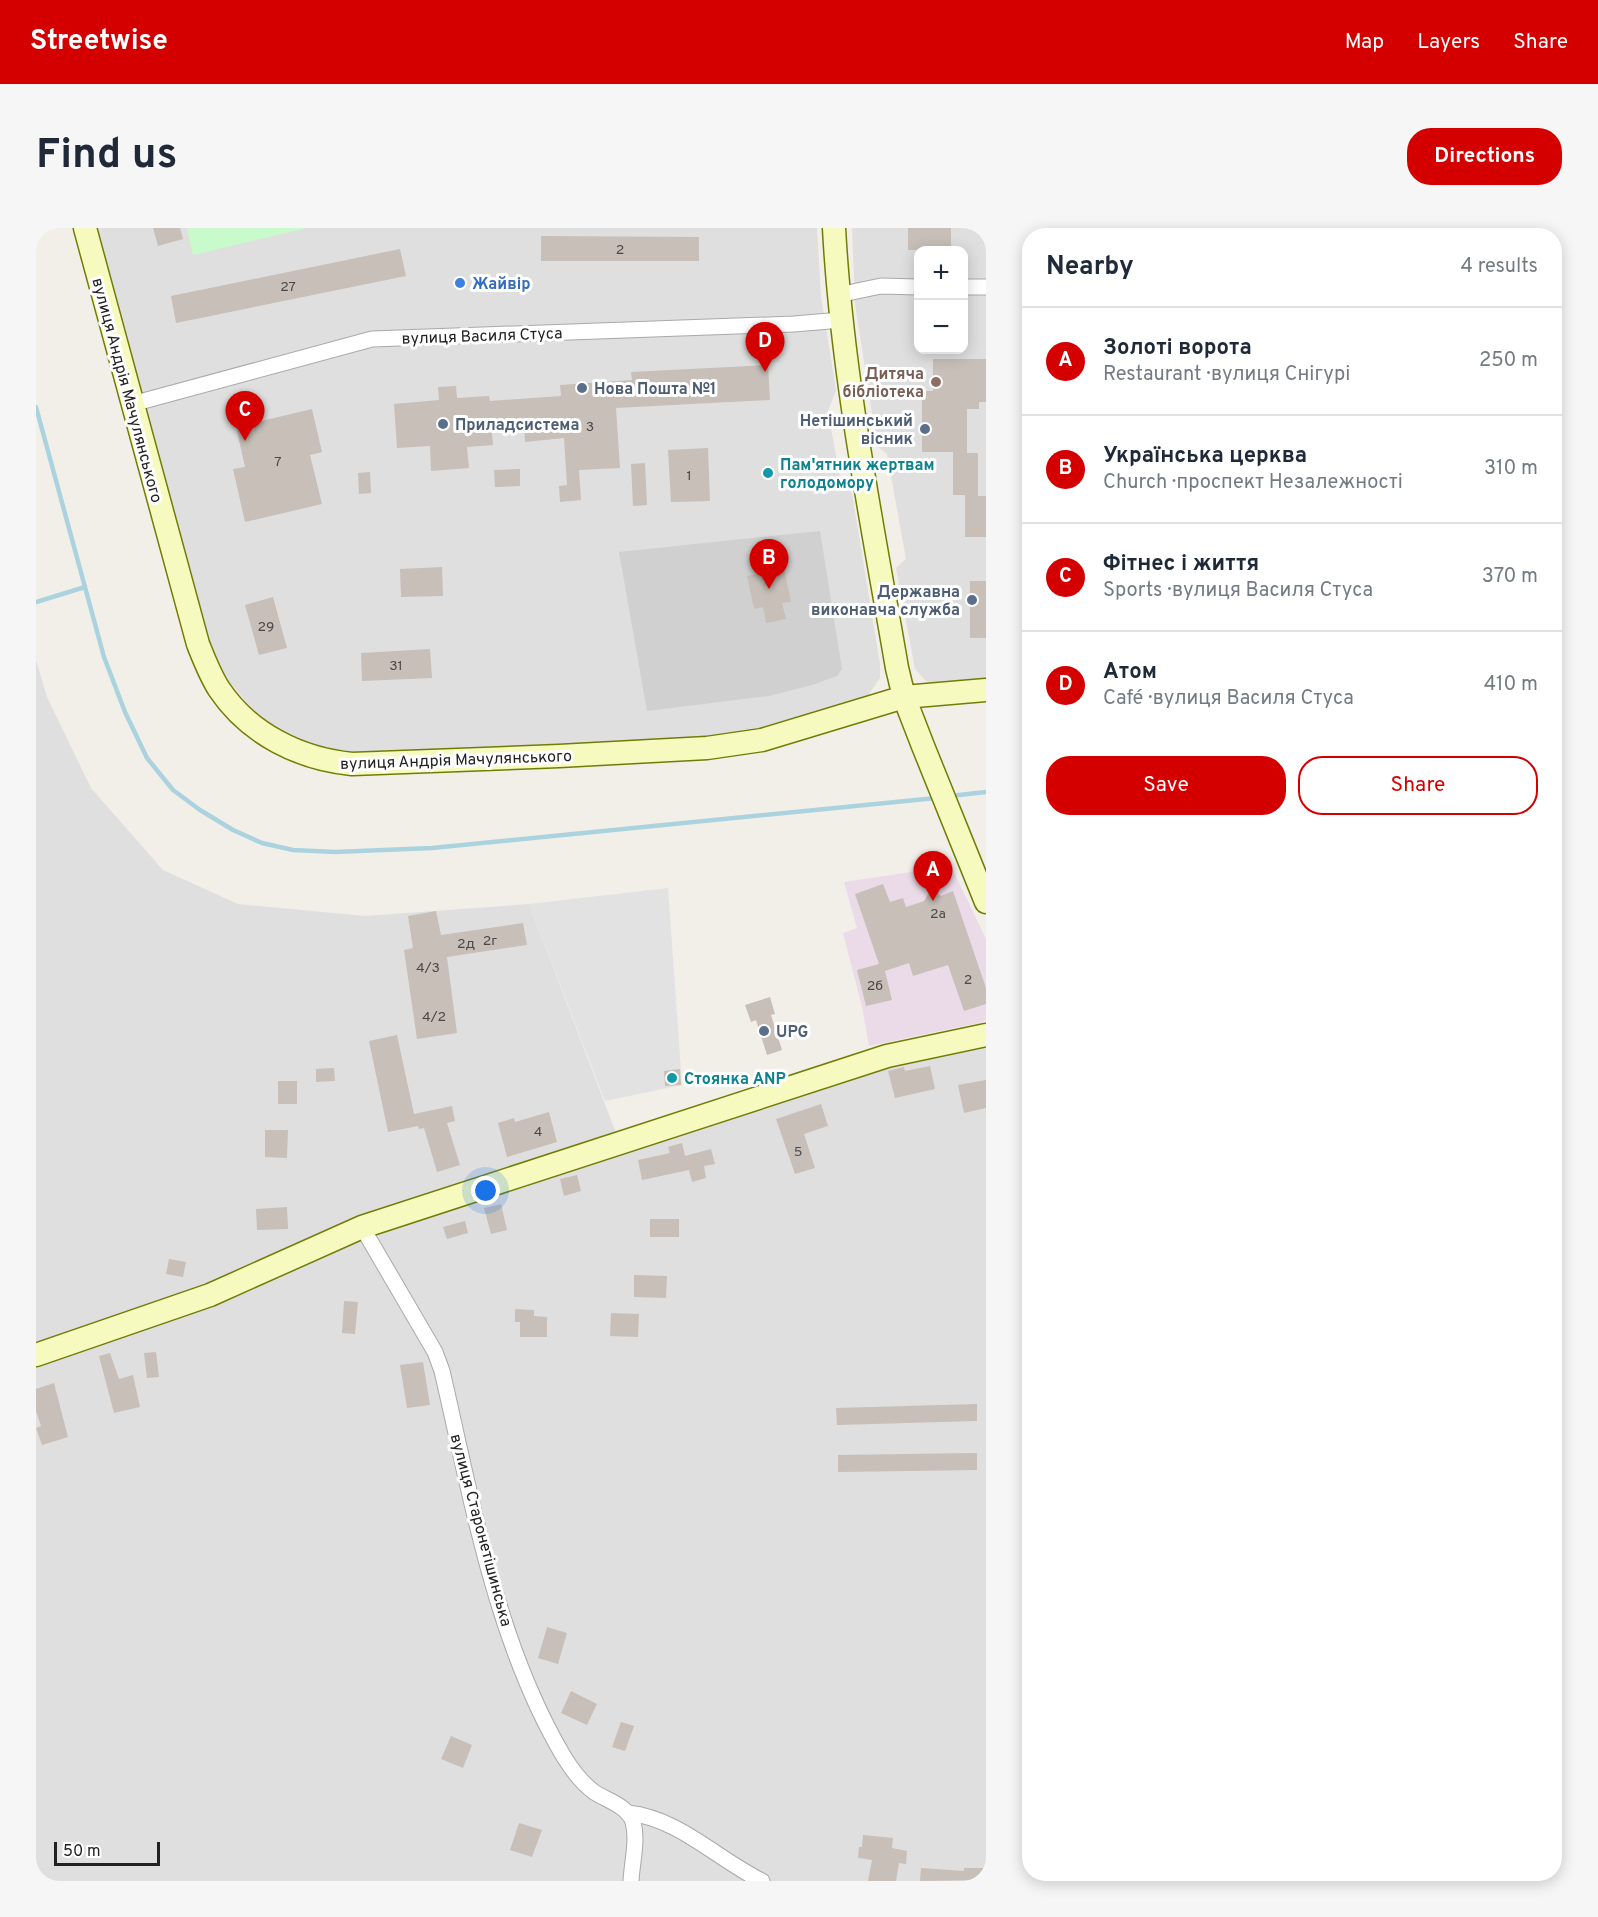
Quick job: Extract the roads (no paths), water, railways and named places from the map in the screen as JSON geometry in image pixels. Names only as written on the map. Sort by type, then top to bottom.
[{"type":"main road","name":"вулиця Андрія Мачулянського","points":[[85,228],[198,644],[220,690],[238,712],[281,744],[306,756],[328,762],[386,764],[707,748],[762,740],[904,697],[986,690]]},
{"type":"main road","points":[[834,228],[841,320],[863,469],[897,668],[904,697],[965,855],[986,902]]},
{"type":"main road","points":[[36,1355],[210,1295],[362,1227],[876,1060],[982,1037]]},
{"type":"street","points":[[838,295],[881,286],[914,287]]},
{"type":"street","points":[[968,287],[986,287]]},
{"type":"street","name":"вулиця Василя Стуса","points":[[132,404],[372,339],[794,324],[841,320]]},
{"type":"street","name":"вулиця Старонетішинська","points":[[362,1227],[435,1352],[442,1371],[470,1498],[514,1649],[534,1700],[575,1774],[593,1791],[628,1813],[641,1814],[671,1826],[762,1881]]},
{"type":"street","points":[[628,1813],[633,1822],[634,1834],[631,1881]]},
{"type":"waterway","points":[[36,407],[104,657],[125,712],[147,758],[173,790],[200,810],[233,830],[262,843],[293,850],[335,852],[432,848],[936,798]]},
{"type":"waterway","points":[[36,602],[85,587]]},
{"type":"waterway","points":[[950,796],[986,792]]},
{"type":"place","name":"Жайвір","points":[[460,283]]},
{"type":"place","name":"Атом","points":[[765,372]]},
{"type":"place","name":"Дитяча бібліотека","points":[[936,382]]},
{"type":"place","name":"Нова Пошта №1","points":[[582,388]]},
{"type":"place","name":"Приладсистема","points":[[443,424]]},
{"type":"place","name":"Нетішинський вісник","points":[[925,429]]},
{"type":"place","name":"Фітнес і життя","points":[[245,441]]},
{"type":"place","name":"Пам'ятник жертвам голодомору","points":[[768,473]]},
{"type":"place","name":"Українська церква","points":[[769,589]]},
{"type":"place","name":"Державна виконавча служба","points":[[972,600]]},
{"type":"place","name":"Золоті ворота","points":[[933,901]]},
{"type":"place","name":"UPG","points":[[764,1031]]},
{"type":"place","name":"Стоянка ANP","points":[[672,1078]]}]
